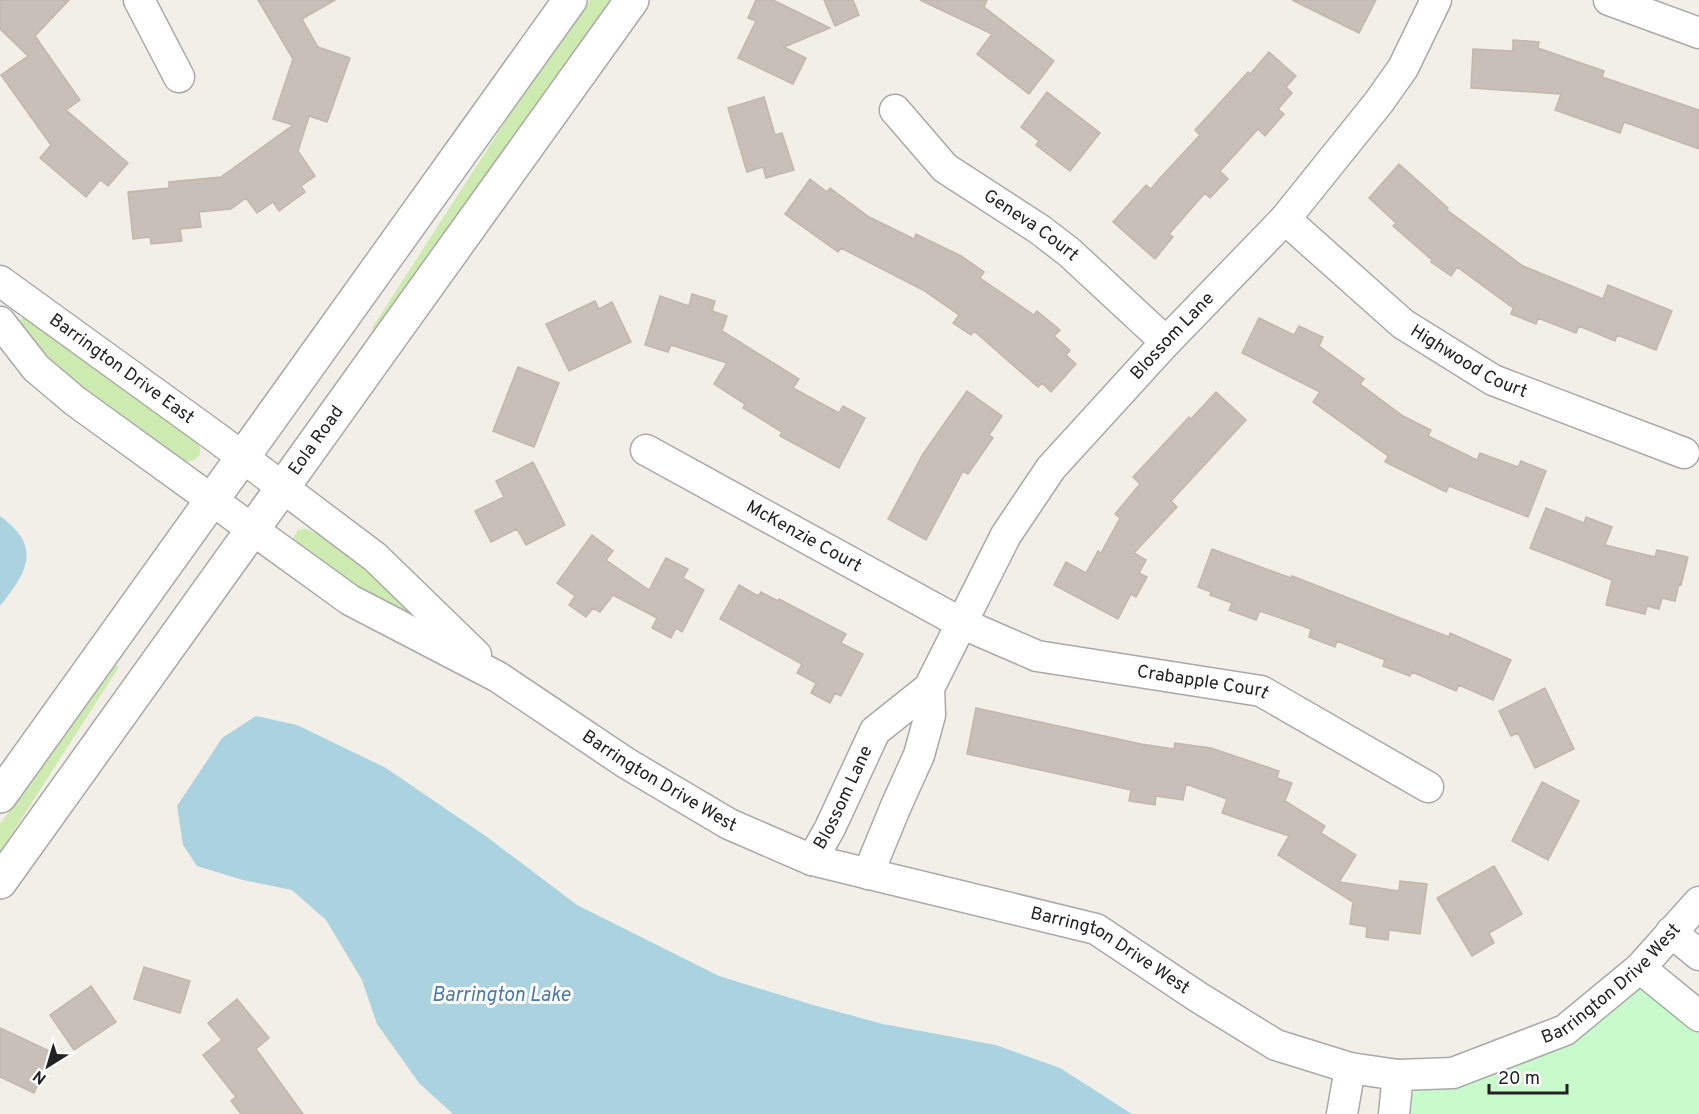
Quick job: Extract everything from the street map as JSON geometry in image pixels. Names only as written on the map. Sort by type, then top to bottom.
[{"type":"street","points":[[138,0],[179,77]]},
{"type":"street","points":[[0,796],[570,0]]},
{"type":"street","name":"Eola Road","points":[[0,882],[632,0]]},
{"type":"street","name":"Blossom Lane","points":[[812,860],[830,828],[875,731],[929,688],[1006,535],[1051,468],[1166,342],[1285,219],[1379,102],[1403,68],[1436,0]]},
{"type":"street","points":[[1609,0],[1699,33]]},
{"type":"street","name":"Geneva Court","points":[[894,110],[945,168],[1070,252],[1166,342]]},
{"type":"street","name":"Highwood Court","points":[[1285,219],[1403,324],[1493,380],[1684,453]]},
{"type":"street","name":"Barrington Drive East","points":[[0,281],[242,458]]},
{"type":"street","points":[[0,322],[36,368],[75,401],[212,499]]},
{"type":"street","name":"McKenzie Court","points":[[646,450],[961,623]]},
{"type":"street","name":"Barrington Drive West","points":[[242,458],[375,557],[498,677]]},
{"type":"street","name":"Barrington Drive West","points":[[212,499],[252,531],[350,600],[498,677],[626,763],[718,818],[812,860],[1096,928],[1198,997],[1276,1045],[1350,1068],[1398,1075],[1453,1073],[1565,1030],[1640,968],[1699,902]]},
{"type":"street","name":"Crabapple Court","points":[[961,623],[1037,656],[1261,692],[1428,787]]},
{"type":"street","name":"Blossom Lane","points":[[868,874],[920,755],[930,715],[929,688]]},
{"type":"street","points":[[1671,932],[1699,955]]},
{"type":"street","points":[[1640,968],[1699,1016]]},
{"type":"street","points":[[1342,1114],[1350,1068]]},
{"type":"street","points":[[1394,1114],[1398,1075]]},
{"type":"green space","points":[[590,0],[613,0],[375,331],[372,328],[523,94]]},
{"type":"green space","points":[[25,317],[198,442],[199,456],[186,462],[72,381],[51,362],[17,322]]},
{"type":"green space","points":[[306,529],[321,535],[353,557],[385,585],[425,626],[353,595],[291,542],[298,530]]},
{"type":"green space","points":[[114,664],[119,667],[0,852],[0,824]]},
{"type":"green space","points":[[1627,987],[1656,988],[1699,1025],[1699,1114],[1400,1114],[1417,1088]]},
{"type":"water","points":[[0,516],[22,538],[26,549],[26,560],[17,582],[0,606]]},
{"type":"water","name":"Barrington Lake","points":[[256,716],[297,725],[386,768],[487,837],[577,905],[719,976],[883,1024],[996,1045],[1060,1068],[1132,1114],[453,1114],[419,1083],[377,1024],[362,980],[326,920],[292,890],[243,880],[197,866],[183,845],[177,806],[222,738]]},
{"type":"building","points":[[0,0],[69,0],[35,36],[80,100],[66,110],[128,163],[108,186],[100,180],[86,197],[40,158],[51,145],[1,75],[28,56],[0,29]]},
{"type":"building","points":[[258,0],[335,0],[302,19],[318,47],[350,58],[327,122],[309,116],[298,151],[315,176],[301,186],[305,192],[279,211],[273,202],[257,213],[246,198],[231,209],[199,212],[201,227],[180,229],[182,241],[151,244],[150,237],[133,239],[128,192],[169,188],[169,182],[221,177],[293,125],[273,119],[293,59]]},
{"type":"building","points":[[756,0],[773,0],[830,28],[784,47],[806,58],[793,84],[738,58],[756,21],[748,18]]},
{"type":"building","points":[[824,0],[853,0],[859,15],[835,26]]},
{"type":"building","points":[[920,0],[987,0],[984,7],[1054,61],[1029,94],[977,54],[992,34]]},
{"type":"building","points":[[1292,0],[1376,0],[1359,33]]},
{"type":"building","points":[[1513,40],[1539,42],[1538,48],[1604,71],[1602,77],[1699,110],[1699,149],[1624,122],[1620,133],[1555,110],[1561,94],[1471,88],[1473,49],[1513,51]]},
{"type":"building","points":[[1269,52],[1296,76],[1286,87],[1292,93],[1278,109],[1284,114],[1265,136],[1258,129],[1220,171],[1228,179],[1210,198],[1205,193],[1169,234],[1173,237],[1155,259],[1113,222],[1146,185],[1151,189],[1200,135],[1195,130]]},
{"type":"building","points":[[1047,92],[1100,133],[1070,171],[1036,145],[1039,141],[1021,127]]},
{"type":"building","points":[[764,97],[775,135],[782,133],[794,170],[766,178],[763,167],[747,172],[728,108]]},
{"type":"building","points":[[1399,164],[1448,208],[1447,210],[1523,266],[1603,299],[1608,285],[1672,311],[1656,350],[1617,335],[1615,341],[1579,326],[1576,333],[1538,318],[1536,324],[1511,314],[1513,308],[1457,267],[1451,276],[1431,262],[1432,260],[1393,226],[1396,223],[1369,198]]},
{"type":"building","points":[[810,179],[827,192],[830,188],[869,217],[914,239],[916,234],[961,256],[984,272],[980,278],[1034,315],[1037,311],[1060,330],[1054,336],[1070,350],[1066,355],[1076,364],[1051,392],[1042,383],[1038,387],[974,331],[971,335],[953,323],[959,315],[923,290],[841,248],[838,252],[785,214]]},
{"type":"building","points":[[692,294],[715,301],[712,311],[727,316],[722,331],[799,379],[793,388],[839,413],[843,406],[865,418],[839,468],[780,436],[782,432],[743,408],[745,404],[714,384],[727,363],[671,345],[668,352],[645,345],[660,296],[689,306]]},
{"type":"building","points":[[595,301],[599,309],[612,302],[631,342],[569,371],[546,324]]},
{"type":"building","points":[[1259,318],[1294,335],[1299,326],[1323,337],[1319,346],[1364,379],[1360,384],[1403,416],[1431,430],[1428,436],[1477,460],[1480,453],[1518,467],[1521,461],[1546,471],[1528,517],[1449,486],[1446,492],[1385,462],[1388,456],[1313,402],[1320,392],[1242,353]]},
{"type":"building","points":[[518,367],[559,383],[534,447],[493,431]]},
{"type":"building","points":[[967,391],[1002,416],[989,435],[993,438],[968,474],[963,471],[926,540],[888,519],[923,454]]},
{"type":"building","points":[[1216,392],[1246,420],[1171,501],[1177,507],[1134,553],[1146,560],[1139,573],[1147,577],[1136,597],[1131,594],[1118,619],[1054,585],[1066,562],[1086,573],[1098,551],[1101,553],[1120,518],[1115,514],[1140,484],[1133,477],[1189,417],[1191,419]]},
{"type":"building","points":[[533,462],[565,525],[526,545],[517,529],[491,542],[475,511],[504,497],[496,481]]},
{"type":"building","points":[[1546,508],[1584,523],[1586,517],[1612,527],[1605,545],[1655,557],[1657,550],[1688,557],[1675,601],[1662,598],[1659,609],[1647,606],[1645,614],[1606,605],[1612,580],[1530,548]]},
{"type":"building","points":[[592,535],[613,551],[606,560],[649,590],[666,558],[688,569],[683,578],[704,590],[682,632],[676,628],[671,638],[652,628],[657,618],[613,595],[600,612],[593,608],[586,617],[569,605],[575,596],[557,583]]},
{"type":"building","points":[[1212,549],[1291,578],[1292,576],[1449,637],[1450,633],[1511,660],[1493,700],[1459,685],[1456,691],[1412,672],[1410,676],[1383,666],[1385,660],[1337,641],[1335,647],[1309,637],[1311,629],[1260,611],[1256,620],[1229,610],[1232,603],[1210,595],[1211,592],[1198,587]]},
{"type":"building","points":[[739,585],[758,596],[761,592],[778,601],[779,599],[846,634],[841,643],[863,654],[841,696],[835,693],[830,703],[811,693],[816,683],[797,673],[802,664],[720,619]]},
{"type":"building","points":[[1545,688],[1574,749],[1535,768],[1518,733],[1511,736],[1499,711]]},
{"type":"building","points":[[976,708],[1141,744],[1174,749],[1175,743],[1211,748],[1279,771],[1277,778],[1292,783],[1285,801],[1325,826],[1321,833],[1356,855],[1339,882],[1399,891],[1400,881],[1427,884],[1420,934],[1389,930],[1388,940],[1366,937],[1367,927],[1350,924],[1353,902],[1278,855],[1289,836],[1222,813],[1227,799],[1186,784],[1183,800],[1156,796],[1155,805],[1129,801],[1131,790],[967,754]]},
{"type":"building","points":[[1542,782],[1579,801],[1548,860],[1512,841]]},
{"type":"building","points":[[1494,866],[1522,914],[1489,933],[1494,943],[1472,956],[1437,898]]},
{"type":"building","points":[[144,967],[190,981],[180,1013],[134,999]]},
{"type":"building","points":[[91,986],[116,1022],[74,1050],[50,1015]]},
{"type":"building","points":[[237,999],[269,1038],[256,1049],[303,1114],[241,1114],[231,1101],[236,1097],[203,1055],[222,1040],[208,1023]]},
{"type":"building","points":[[0,1028],[52,1052],[34,1093],[0,1077]]}]
